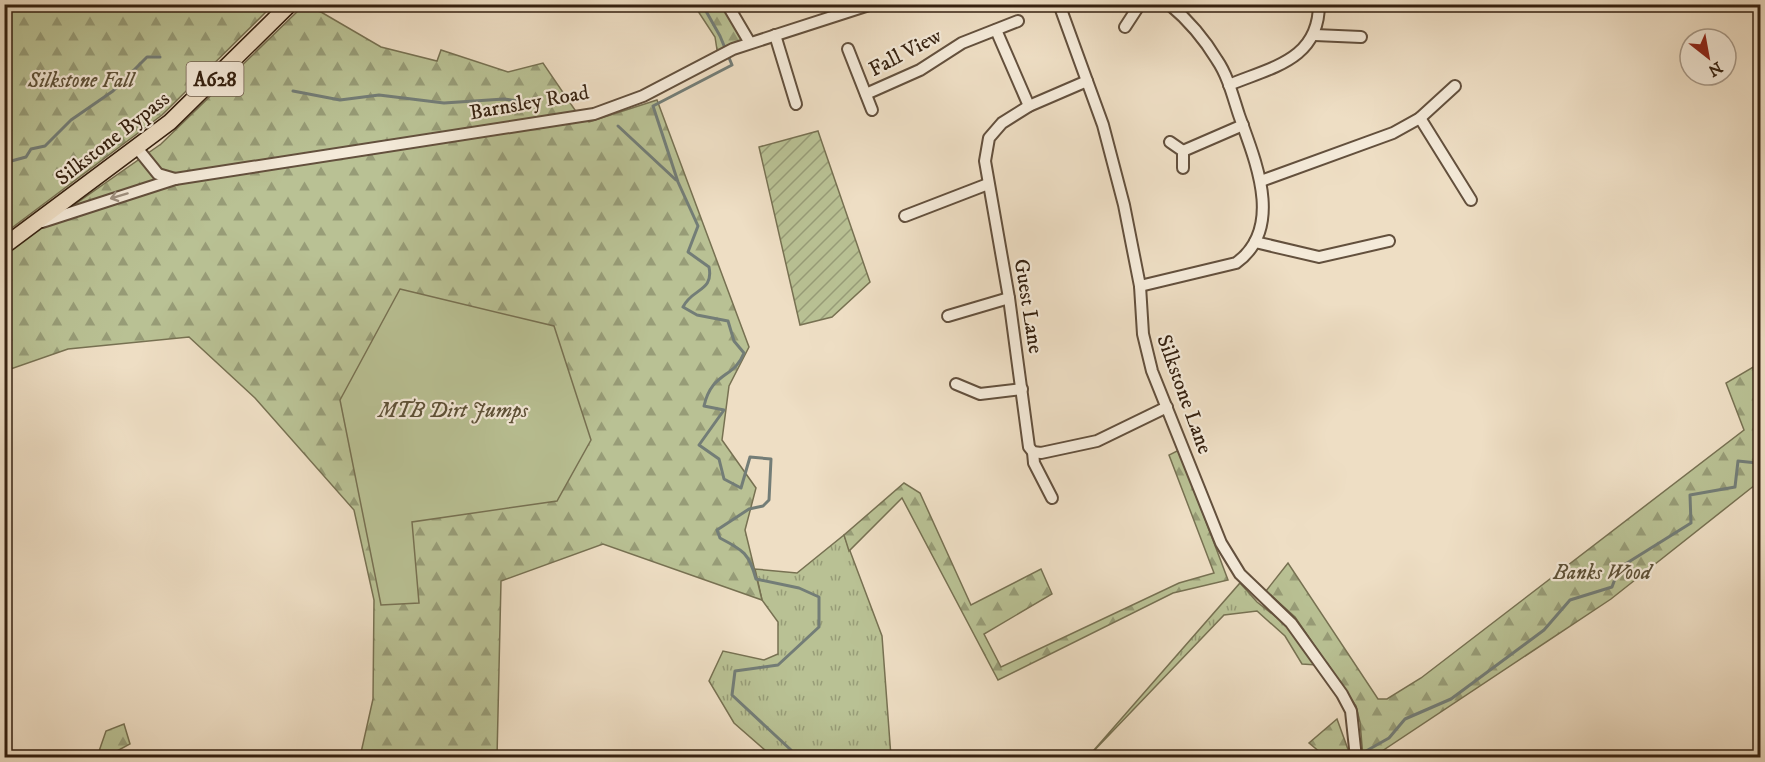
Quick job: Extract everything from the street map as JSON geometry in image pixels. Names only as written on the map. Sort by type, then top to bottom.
[{"type":"highway","name":"Silkstone Bypass","points":[[35,224],[170,122],[290,4]]},
{"type":"highway","name":"Barnsley Road","points":[[4,246],[35,224]]},
{"type":"street","points":[[727,4],[750,43]]},
{"type":"street","name":"Barnsley Road","points":[[35,224],[175,179],[594,114],[643,96],[733,49],[872,4]]},
{"type":"street","name":"Silkstone Lane","points":[[1059,4],[1103,125],[1121,194],[1140,286],[1145,349],[1167,407],[1221,543],[1240,574],[1291,623],[1342,694],[1351,711],[1356,758]]},
{"type":"street","points":[[1125,27],[1140,4]]},
{"type":"street","points":[[1229,85],[1296,56],[1315,34],[1319,21],[1319,4]]},
{"type":"street","points":[[1140,286],[1236,263],[1246,256],[1255,242],[1263,205],[1262,181],[1229,85],[1218,61],[1174,6]]},
{"type":"street","name":"Fall View","points":[[866,94],[920,70],[962,43],[1018,21]]},
{"type":"street","points":[[996,30],[1029,106]]},
{"type":"street","points":[[1315,34],[1361,37]]},
{"type":"street","points":[[775,35],[796,104]]},
{"type":"street","name":"Fall View","points":[[848,49],[872,110]]},
{"type":"street","name":"Guest Lane","points":[[1058,483],[1050,494],[1034,463],[1033,452],[1029,447],[1009,298],[985,161],[989,138],[1002,123],[1029,106],[1088,81]]},
{"type":"street","points":[[1262,181],[1393,134],[1420,118],[1455,86]]},
{"type":"street","points":[[1420,118],[1468,196],[1455,198]]},
{"type":"street","points":[[1183,151],[1243,125]]},
{"type":"street","points":[[1170,142],[1183,151]]},
{"type":"street","points":[[137,148],[158,174],[175,179]]},
{"type":"street","points":[[1183,151],[1184,168]]},
{"type":"street","points":[[905,216],[988,184]]},
{"type":"street","points":[[918,211],[922,222]]},
{"type":"street","points":[[1255,242],[1319,257],[1382,239]]},
{"type":"street","points":[[948,316],[961,318],[1009,298]]},
{"type":"street","points":[[956,384],[980,394],[1022,389]]},
{"type":"street","points":[[965,400],[969,389]]},
{"type":"street","points":[[1033,452],[1041,453],[1097,441],[1167,407]]},
{"type":"green space","name":"Silkstone Fall","points":[[5,4],[273,5],[162,115],[5,233]]},
{"type":"green space","points":[[694,5],[727,5],[750,43],[718,56],[715,37]]},
{"type":"green space","points":[[303,6],[321,12],[381,47],[437,61],[441,50],[508,72],[543,63],[579,116],[589,122],[657,100],[749,347],[729,386],[722,440],[756,488],[745,530],[762,600],[603,544],[501,581],[497,757],[360,757],[373,699],[374,600],[354,510],[255,398],[189,337],[68,349],[5,371],[4,254],[161,144]]},
{"type":"green space","points":[[818,131],[870,282],[832,317],[800,325],[759,147]]},
{"type":"green space","name":"MTB Dirt Jumps","points":[[400,289],[554,326],[591,440],[557,501],[412,522],[419,603],[381,605],[340,400]]},
{"type":"green space","name":"Banks Wood","points":[[1760,363],[1760,481],[1611,599],[1373,757],[1363,757],[1356,706],[1295,617],[1266,591],[1288,563],[1378,699],[1387,699],[1421,678],[1744,430],[1726,383]]},
{"type":"green space","points":[[1179,450],[1228,580],[1173,593],[998,680],[902,498],[849,551],[844,535],[904,483],[920,493],[971,605],[1041,569],[1052,594],[984,634],[1001,667],[1179,583],[1214,573],[1169,455]]},
{"type":"green space","points":[[844,535],[882,636],[891,757],[773,757],[734,723],[709,681],[723,651],[764,660],[778,654],[778,622],[762,600],[755,569],[797,573]]},
{"type":"green space","points":[[1240,583],[1257,602],[1289,627],[1316,665],[1302,664],[1285,636],[1257,611],[1224,615],[1087,758]]},
{"type":"green space","points":[[1337,719],[1350,757],[1326,757],[1309,743]]},
{"type":"green space","points":[[124,724],[130,744],[106,757],[97,757],[106,731]]},
{"type":"waterway","points":[[702,4],[720,36],[732,65],[653,106],[678,182],[698,226],[688,252],[709,267],[710,275],[705,286],[683,307],[697,315],[728,321],[734,341],[744,353],[735,367],[712,387],[708,395],[704,406],[724,410],[699,445],[719,459],[724,479],[741,488],[750,457],[771,459],[769,500],[763,506],[749,509],[717,530],[720,538],[740,549],[748,558],[756,579],[799,588],[819,597],[819,627],[778,665],[735,671],[732,695],[791,750],[794,758]]},
{"type":"waterway","points":[[4,163],[26,157],[31,149],[45,146],[71,120],[113,91],[147,57],[160,57]]},
{"type":"waterway","points":[[293,91],[340,100],[379,95],[444,103],[504,99],[538,104]]},
{"type":"waterway","points":[[618,126],[676,180]]},
{"type":"waterway","points":[[1359,755],[1389,738],[1405,719],[1451,699],[1544,630],[1570,600],[1612,587],[1619,568],[1691,523],[1690,495],[1735,487],[1738,461],[1757,463],[1760,457]]}]
